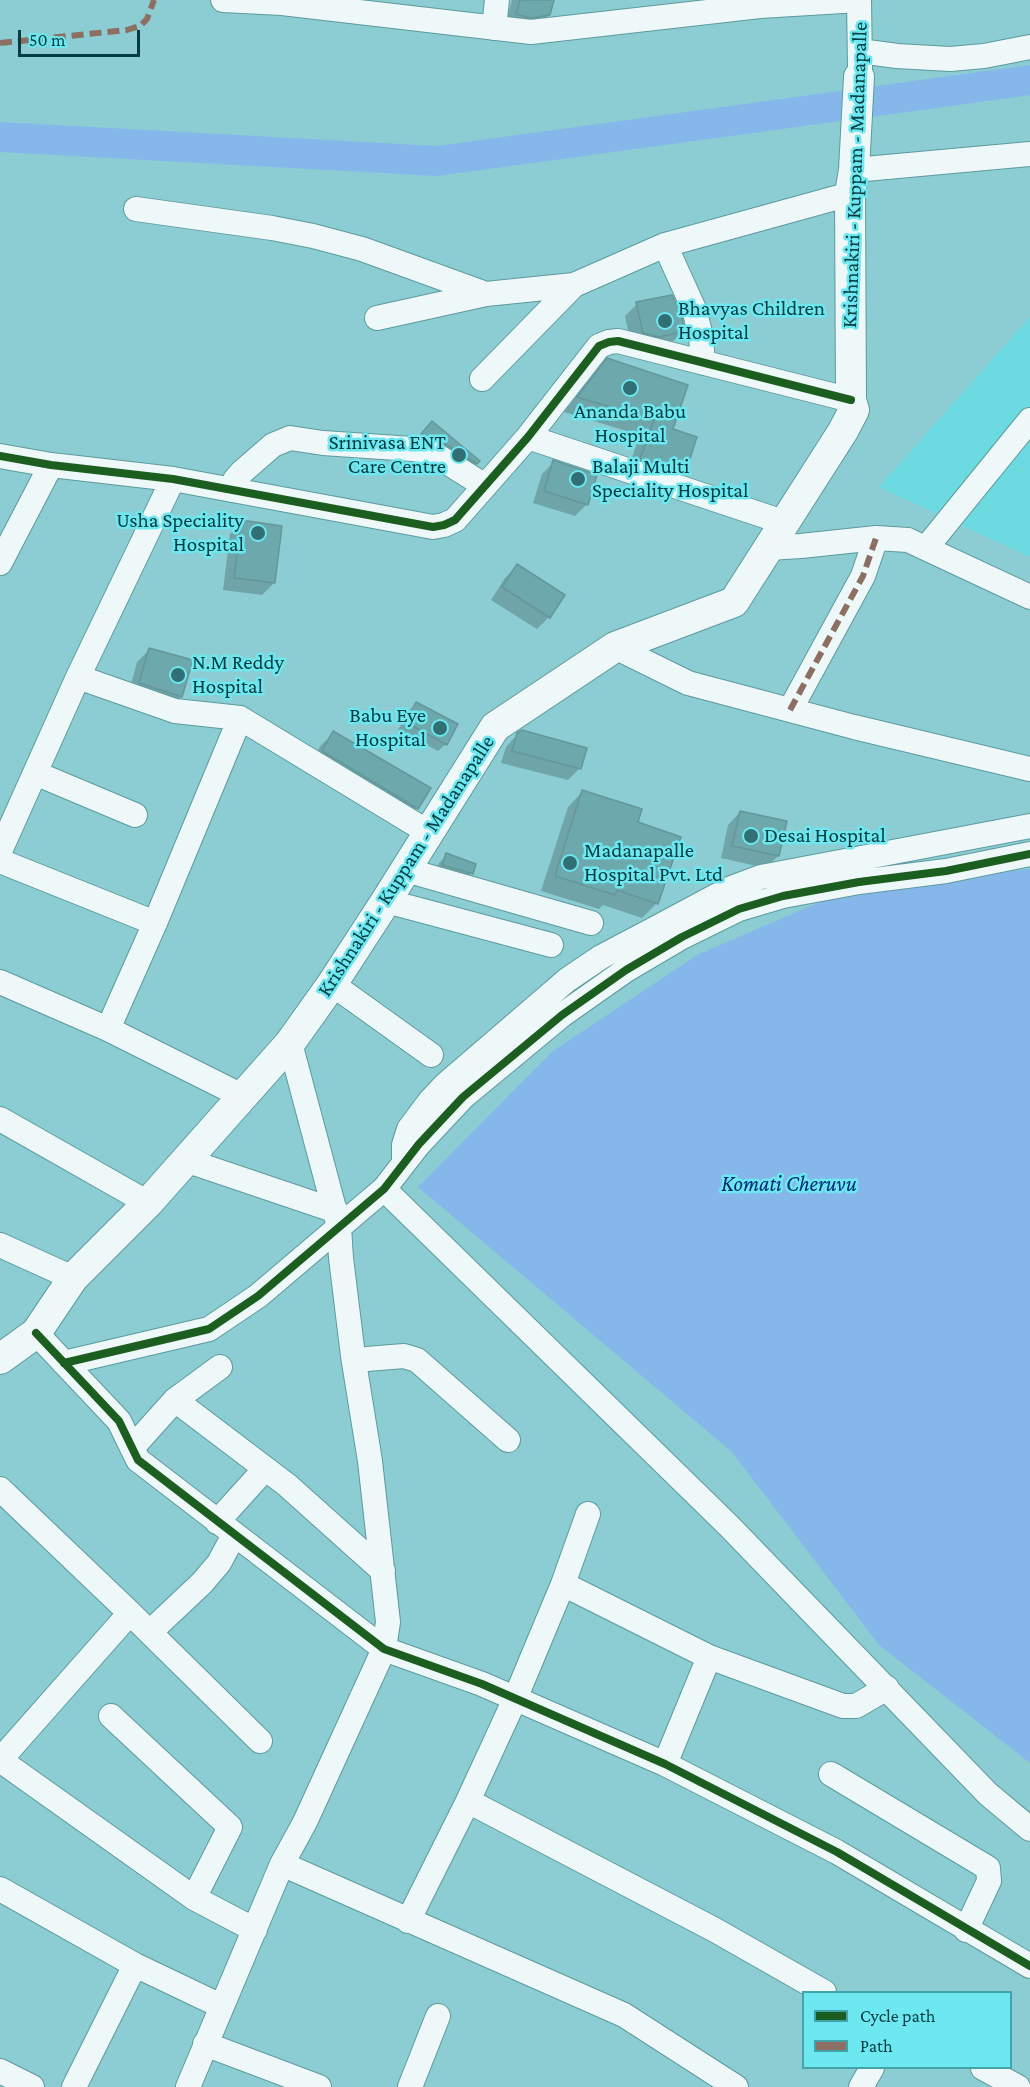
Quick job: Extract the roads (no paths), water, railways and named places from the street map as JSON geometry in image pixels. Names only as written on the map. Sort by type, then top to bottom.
[{"type":"main road","name":"Krishnakiri - Kuppam - Madanapalle","points":[[36,1333],[73,1278],[188,1161],[290,1043],[386,901],[495,727],[615,647],[734,602],[786,523],[854,410],[851,400],[853,176],[860,64]]},
{"type":"main road","points":[[0,1359],[36,1333]]},
{"type":"street","points":[[223,0],[282,3],[531,32],[760,6],[859,0]]},
{"type":"street","points":[[494,28],[497,0]]},
{"type":"street","name":"Krishnakiri - Kuppam - Madanapalle","points":[[859,0],[860,64]]},
{"type":"street","points":[[860,64],[897,56],[950,59],[984,56],[1030,46]]},
{"type":"street","points":[[377,318],[486,294],[574,285],[665,245],[853,176],[1030,154]]},
{"type":"street","points":[[136,209],[313,236],[362,249],[486,294]]},
{"type":"street","points":[[665,245],[694,309],[701,336],[703,363]]},
{"type":"street","points":[[482,379],[574,285]]},
{"type":"street","points":[[0,456],[51,465],[173,479],[433,527],[444,525],[455,519],[528,437],[599,346],[609,342],[618,341],[851,400]]},
{"type":"street","points":[[926,548],[1030,420]]},
{"type":"street","points":[[528,437],[786,523]]},
{"type":"street","points":[[232,490],[235,480],[242,472],[273,445],[290,438],[431,452],[485,486]]},
{"type":"street","points":[[0,563],[51,465]]},
{"type":"street","points":[[0,851],[78,677],[173,479]]},
{"type":"street","points":[[790,710],[863,576],[876,538]]},
{"type":"street","points":[[768,548],[876,538],[908,540],[1030,597]]},
{"type":"street","points":[[615,647],[688,683],[1030,769]]},
{"type":"street","points":[[78,677],[176,711],[240,718],[428,832]]},
{"type":"street","points":[[108,1029],[155,923],[240,718]]},
{"type":"street","points":[[35,773],[135,815]]},
{"type":"street","points":[[404,1163],[404,1145],[409,1130],[430,1101],[446,1084],[567,980],[601,957],[729,889],[761,877],[1030,826]]},
{"type":"street","points":[[64,1363],[209,1329],[258,1296],[337,1219],[384,1189],[419,1144],[463,1097],[562,1015],[626,970],[682,937],[739,909],[783,896],[859,882],[946,871],[1030,854]]},
{"type":"street","points":[[0,861],[155,923]]},
{"type":"street","points":[[406,870],[591,924]]},
{"type":"street","points":[[386,901],[551,945]]},
{"type":"street","points":[[0,982],[108,1029],[242,1096]]},
{"type":"street","points":[[332,984],[431,1055]]},
{"type":"street","points":[[188,2087],[282,1864],[305,1822],[384,1649],[388,1622],[370,1461],[354,1360],[337,1219],[290,1043]]},
{"type":"street","points":[[0,1119],[148,1203]]},
{"type":"street","points":[[188,1161],[337,1219]]},
{"type":"street","points":[[384,1189],[729,1526],[988,1794],[1030,1829]]},
{"type":"street","points":[[0,1245],[73,1278]]},
{"type":"street","points":[[36,1333],[119,1421],[138,1460],[384,1649],[482,1684],[665,1764],[837,1852],[1030,1966]]},
{"type":"street","points":[[354,1360],[404,1356],[417,1360],[508,1440]]},
{"type":"street","points":[[132,1448],[175,1400],[220,1367]]},
{"type":"street","points":[[175,1400],[287,1485],[383,1571]]},
{"type":"street","points":[[150,1632],[202,1584],[219,1563],[226,1528],[265,1469]]},
{"type":"street","points":[[0,1489],[130,1612],[260,1741]]},
{"type":"street","points":[[408,1921],[468,1801],[515,1699],[563,1584],[588,1514]]},
{"type":"street","points":[[563,1584],[709,1657],[843,1707],[856,1706],[887,1688]]},
{"type":"street","points":[[130,1612],[0,1760],[195,1898],[255,1930]]},
{"type":"street","points":[[665,1764],[709,1657]]},
{"type":"street","points":[[111,1716],[230,1827],[195,1898]]},
{"type":"street","points":[[831,1774],[988,1868],[989,1881],[966,1930]]},
{"type":"street","points":[[468,1801],[715,1930],[822,1991]]},
{"type":"street","points":[[282,1864],[624,2015],[736,2087]]},
{"type":"street","points":[[0,1889],[135,1965],[221,2006]]},
{"type":"street","points":[[74,2087],[135,1965]]},
{"type":"street","points":[[410,2087],[438,2016]]},
{"type":"street","points":[[205,2044],[320,2087]]},
{"type":"street","points":[[861,2087],[871,2069]]},
{"type":"street","points":[[986,2069],[1018,2087]]},
{"type":"street","points":[[0,2071],[32,2087]]},
{"type":"water","name":"Komati Cheruvu","points":[[1030,869],[1030,1763],[879,1645],[732,1452],[418,1187],[553,1051],[697,955],[850,889]]},
{"type":"waterway","points":[[0,137],[437,161],[1030,80]]},
{"type":"place","name":"Bhavyas Children Hospital","points":[[665,321]]},
{"type":"place","name":"Ananda Babu Hospital","points":[[630,388]]},
{"type":"place","name":"Srinivasa ENT Care Centre","points":[[459,455]]},
{"type":"place","name":"Balaji Multi Speciality Hospital","points":[[578,479]]},
{"type":"place","name":"Usha Speciality Hospital","points":[[258,533]]},
{"type":"place","name":"N.M Reddy Hospital","points":[[178,675]]},
{"type":"place","name":"Babu Eye Hospital","points":[[440,728]]},
{"type":"place","name":"Desai Hospital","points":[[751,836]]},
{"type":"place","name":"Madanapalle Hospital Pvt. Ltd","points":[[570,863]]}]
